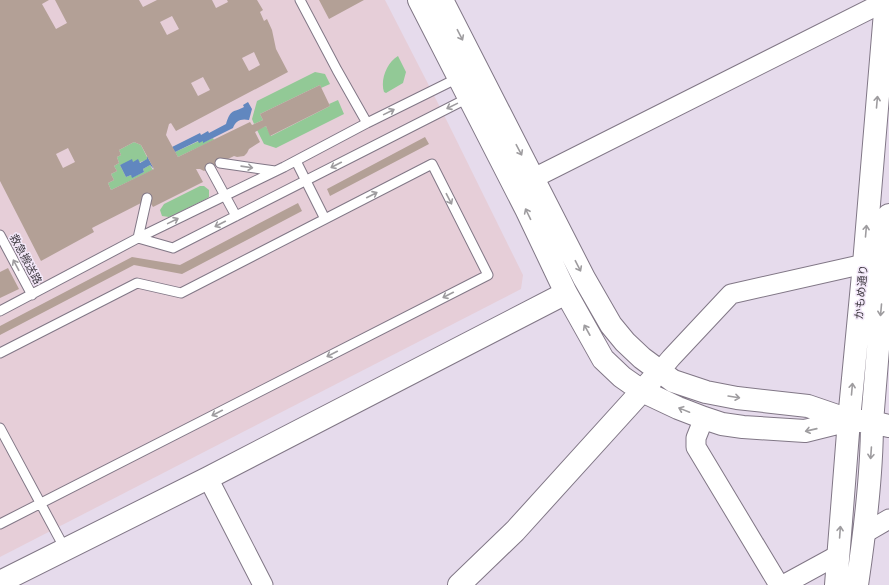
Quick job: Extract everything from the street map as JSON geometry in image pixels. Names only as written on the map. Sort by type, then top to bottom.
[{"type":"street","points":[[419,0],[467,73],[478,94],[527,211],[566,293],[603,359],[622,377],[642,391],[678,408],[722,424],[743,427],[806,431],[849,420]]},
{"type":"street","points":[[442,0],[467,73]]},
{"type":"street","points":[[534,178],[886,0]]},
{"type":"street","name":"かもめ通り","points":[[836,585],[886,0]]},
{"type":"street","points":[[478,94],[534,178],[584,278],[611,324],[625,342],[642,358],[673,380],[706,392],[737,398],[808,406],[849,420],[881,424]]},
{"type":"street","name":"かもめ通り","points":[[858,585],[865,533],[872,439],[881,424],[889,215]]},
{"type":"street","points":[[459,585],[515,531],[671,358],[731,294],[864,264]]},
{"type":"street","points":[[0,582],[208,478],[566,293]]},
{"type":"street","points":[[704,418],[696,438],[696,447],[779,585]]},
{"type":"street","points":[[208,478],[263,585]]},
{"type":"street","points":[[865,533],[889,519]]},
{"type":"street","points":[[783,585],[838,555]]},
{"type":"lane","points":[[300,0],[367,123]]},
{"type":"lane","points":[[0,311],[138,238],[296,161],[367,123],[467,73]]},
{"type":"lane","points":[[138,238],[173,248],[478,94]]},
{"type":"lane","points":[[296,161],[325,219]]},
{"type":"lane","points":[[220,163],[275,171]]},
{"type":"lane","points":[[0,354],[137,283],[181,293],[432,164],[488,275],[0,524]]},
{"type":"lane","points":[[210,168],[236,216]]},
{"type":"lane","points":[[138,238],[147,198]]},
{"type":"lane","name":"救急搬送路","points":[[0,235],[32,295]]},
{"type":"lane","points":[[0,428],[65,549]]},
{"type":"shaded area","points":[[0,0],[385,0],[523,275],[521,289],[0,557]]},
{"type":"green space","points":[[398,56],[406,72],[403,83],[386,93],[384,92],[383,87],[385,72],[391,62]]},
{"type":"green space","points":[[315,72],[325,74],[330,84],[321,88],[320,85],[260,114],[263,120],[254,124],[252,119],[257,101]]},
{"type":"green space","points":[[338,100],[344,114],[276,148],[264,144],[257,130],[266,126],[271,136],[330,106],[329,104]]},
{"type":"green space","points":[[213,138],[214,140],[178,157],[175,152],[199,141],[204,142]]},
{"type":"green space","points":[[134,142],[141,145],[148,159],[141,162],[120,165],[126,177],[131,175],[133,177],[144,172],[143,169],[150,165],[153,170],[111,190],[108,183],[114,180],[111,174],[117,171],[114,166],[119,163],[117,157],[121,155],[119,150]]},
{"type":"green space","points":[[200,186],[204,186],[209,190],[209,197],[169,217],[162,216],[160,210],[164,204]]},
{"type":"water","points":[[248,102],[252,109],[249,120],[243,119],[235,124],[233,128],[203,143],[203,141],[199,143],[198,141],[175,152],[172,147],[200,133],[201,135],[208,131],[209,133],[226,124],[231,113],[244,107],[243,105]]},
{"type":"water","points":[[147,156],[154,169],[150,165],[143,169],[144,172],[132,178],[131,175],[126,177],[120,165],[132,159],[133,162],[138,159],[140,163],[147,159]]},
{"type":"building","points":[[0,0],[49,0],[42,4],[56,29],[67,23],[55,0],[139,0],[143,7],[157,0],[212,0],[216,8],[228,2],[227,0],[257,0],[263,10],[260,12],[264,21],[267,19],[272,30],[276,49],[288,72],[176,131],[171,123],[169,124],[166,135],[178,157],[250,122],[252,125],[263,120],[260,114],[320,85],[330,106],[270,136],[266,126],[255,132],[260,142],[249,149],[244,156],[234,156],[204,171],[196,169],[203,182],[153,207],[145,195],[141,203],[92,228],[94,232],[41,261],[0,181]],"holes":[[[172,16],[179,29],[167,35],[160,22]],[[254,52],[260,65],[249,71],[242,58]],[[203,77],[210,90],[198,96],[191,83]],[[134,142],[141,145],[154,169],[111,190],[108,183],[114,180],[111,174],[117,171],[114,166],[119,163],[117,157],[121,155],[119,150]],[[68,148],[75,162],[63,168],[56,154]]]},
{"type":"building","points":[[319,0],[364,0],[329,19]]},
{"type":"building","points":[[425,137],[429,144],[330,196],[327,189]]},
{"type":"building","points":[[298,203],[302,211],[182,274],[134,265],[0,335],[0,326],[132,257],[180,265]]},
{"type":"building","points":[[8,268],[19,289],[0,298],[0,272]]}]
